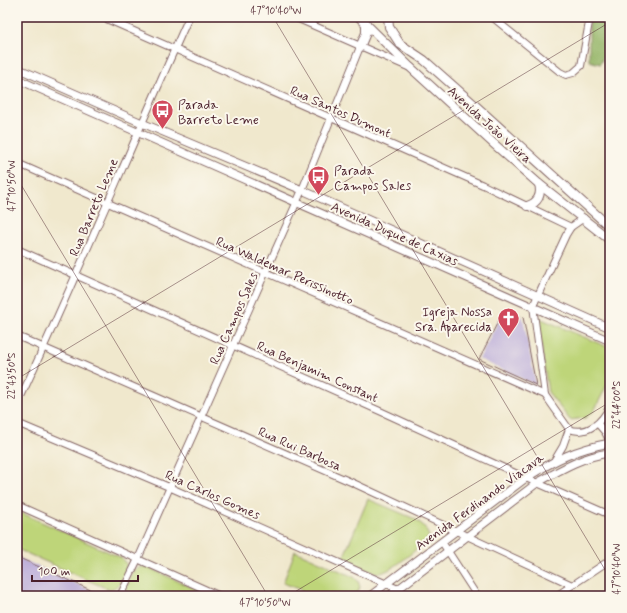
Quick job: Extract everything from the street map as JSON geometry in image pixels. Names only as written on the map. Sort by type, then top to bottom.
[{"type":"main road","name":"Avenida João Vieira","points":[[388,17],[389,27],[400,44],[424,60],[610,227]]},
{"type":"main road","points":[[360,47],[366,32],[364,19]]},
{"type":"main road","name":"Avenida João Vieira","points":[[364,19],[410,67],[539,184],[610,240]]},
{"type":"main road","points":[[527,206],[536,202],[538,199],[540,189],[539,184]]},
{"type":"street","name":"Rua Santos Dumont","points":[[102,17],[483,185],[571,227]]},
{"type":"street","name":"Rua Barreto Leme","points":[[17,405],[76,276],[137,132],[189,17]]},
{"type":"street","points":[[294,17],[360,47],[410,67]]},
{"type":"street","points":[[492,17],[560,72],[566,75],[573,73],[581,66],[590,17]]},
{"type":"street","name":"Rua Campos Sales","points":[[120,596],[266,273],[302,190],[360,47]]},
{"type":"street","name":"Avenida Duque de Caxias","points":[[17,68],[142,123],[302,190],[610,328]]},
{"type":"street","name":"Avenida Duque de Caxias","points":[[17,79],[610,341]]},
{"type":"street","name":"Rua Waldemar Perissinotto","points":[[17,163],[545,395]]},
{"type":"street","points":[[584,218],[571,227],[533,306],[545,395],[569,429],[575,431],[584,431],[598,424],[610,406]]},
{"type":"street","name":"Rua Benjamim Constant","points":[[17,249],[610,515]]},
{"type":"street","name":"Rua Rui Barbosa","points":[[17,336],[351,482],[572,585]]},
{"type":"street","name":"Rua Carlos Gomes","points":[[17,423],[169,487],[398,589]]},
{"type":"street","points":[[598,424],[605,432],[610,442]]},
{"type":"street","points":[[554,461],[563,446],[569,429]]},
{"type":"street","name":"Avenida Ferdinando Viacava","points":[[370,596],[526,478],[570,453],[610,442]]},
{"type":"street","name":"Avenida Ferdinando Viacava","points":[[389,596],[537,483],[581,460],[599,455],[610,454]]},
{"type":"street","points":[[17,505],[220,596]]},
{"type":"street","points":[[442,542],[477,596]]},
{"type":"street","points":[[556,596],[610,560]]},
{"type":"green space","points":[[591,17],[610,17],[610,43],[600,64],[589,61],[589,24]]},
{"type":"green space","points":[[537,317],[610,348],[610,379],[594,411],[585,418],[570,420],[548,392]]},
{"type":"green space","points":[[368,499],[415,519],[424,526],[429,536],[426,541],[402,561],[382,573],[369,571],[343,558]]},
{"type":"green space","points":[[17,511],[122,558],[127,565],[121,581],[112,589],[108,589],[17,549]]},
{"type":"green space","points":[[295,551],[354,577],[358,581],[360,587],[358,592],[353,596],[300,596],[302,590],[283,583]]},
{"type":"green space","points":[[141,567],[147,567],[211,596],[128,596],[126,589],[133,570]]},
{"type":"building","name":"Igreja Nossa Sra. Aparecida","points":[[504,310],[523,317],[536,385],[479,359]]},
{"type":"building","points":[[17,557],[104,596],[17,596]]},
{"type":"place","name":"Parada Barreto Leme","points":[[162,130]]},
{"type":"place","name":"Parada Campos Sales","points":[[318,196]]},
{"type":"place","name":"Igreja Nossa Sra. Aparecida","points":[[508,338]]}]
